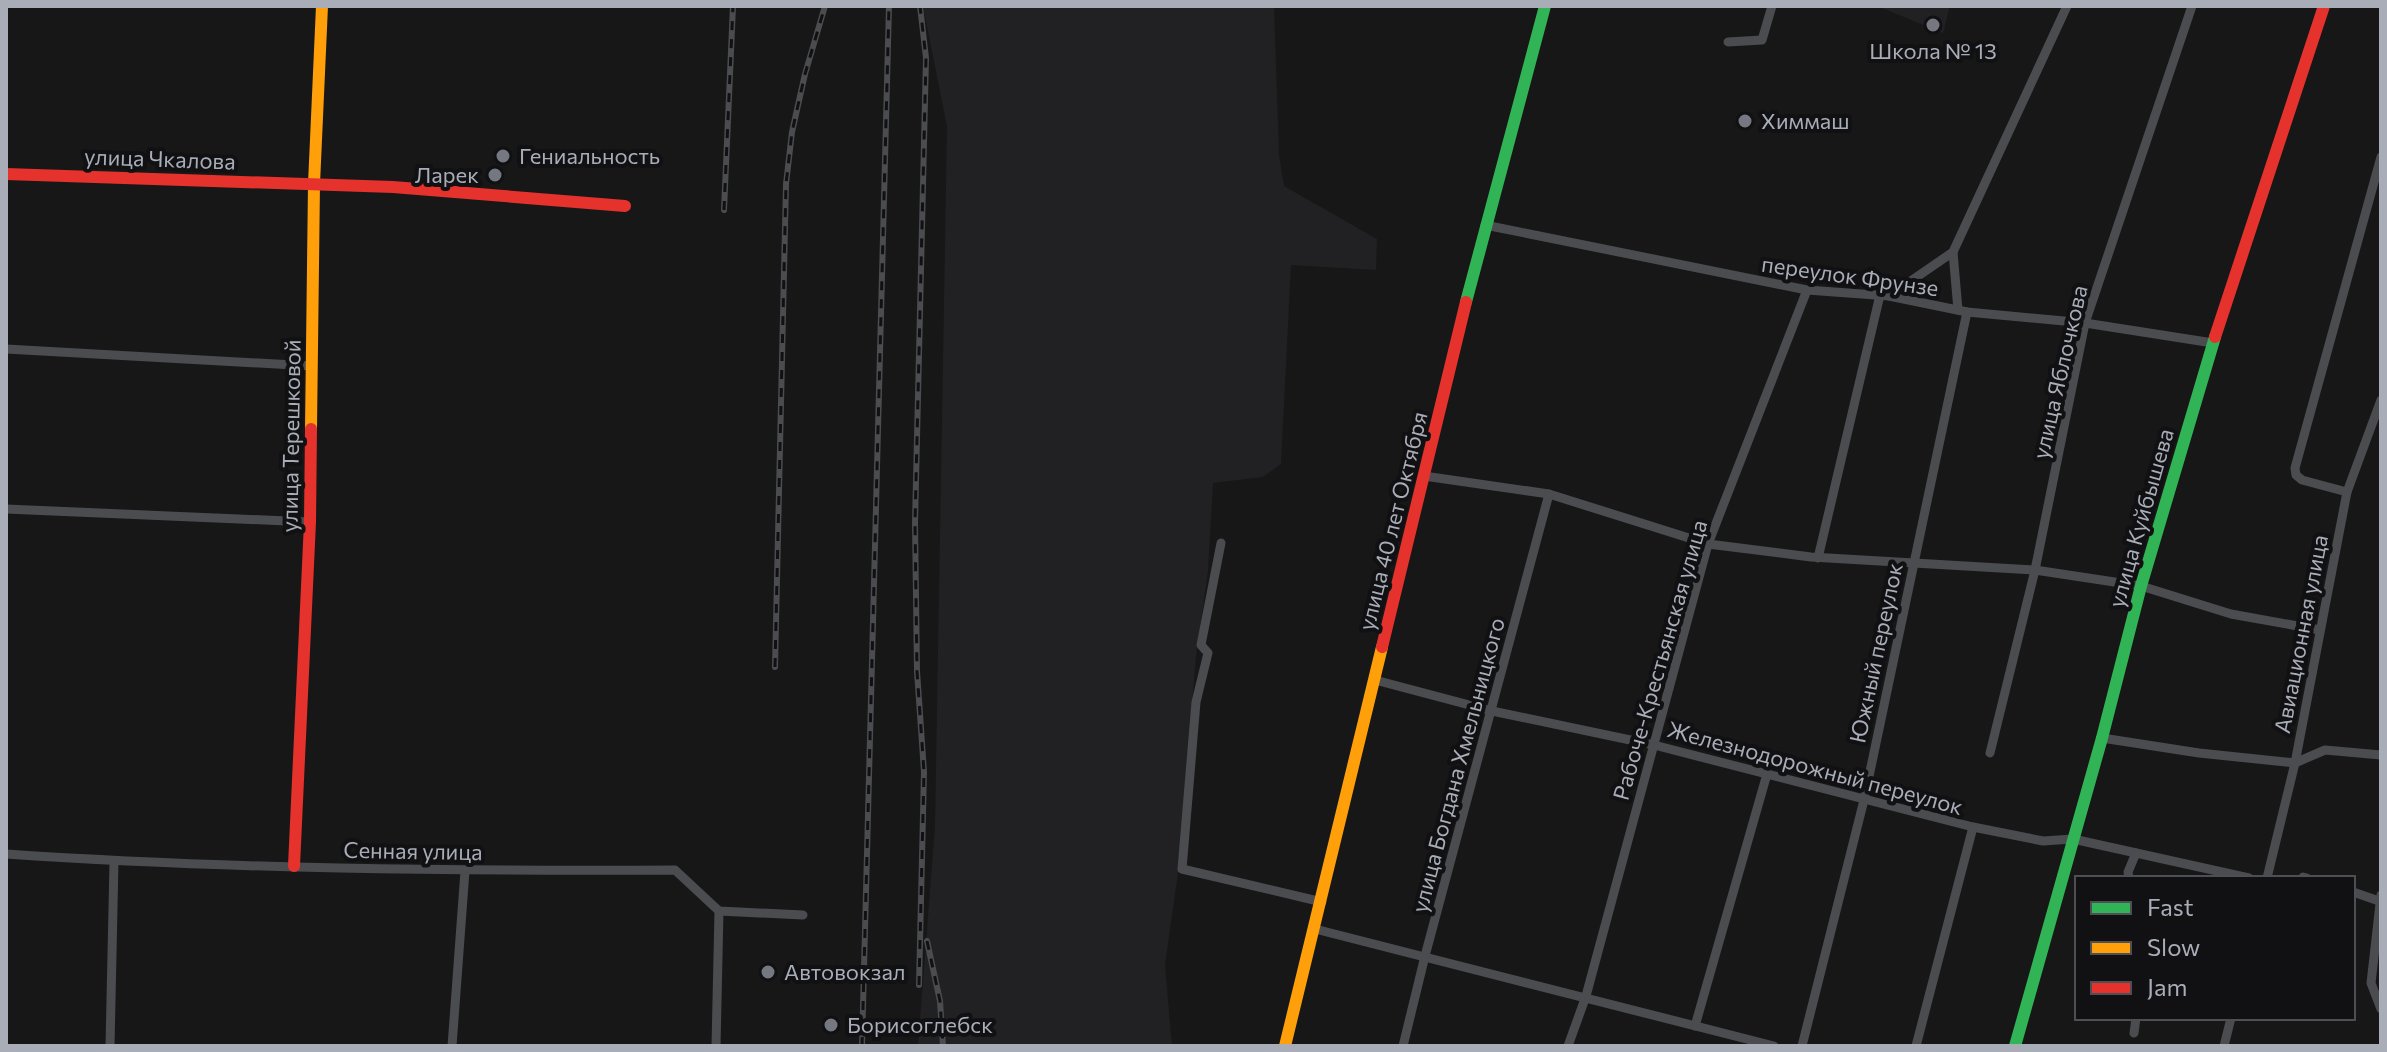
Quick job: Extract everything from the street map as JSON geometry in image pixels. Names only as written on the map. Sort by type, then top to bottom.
[{"type":"street","name":"улица Терешковой","points":[[294,866],[310,522],[314,184],[322,6]]},
{"type":"street","name":"улица 40 лет Октября","points":[[1285,1046],[1485,225],[1545,6]]},
{"type":"street","points":[[1728,42],[1762,40],[1772,6]]},
{"type":"street","points":[[1818,558],[1884,296],[1953,252],[2067,6]]},
{"type":"street","name":"улица Яблочкова","points":[[1990,753],[2035,570],[2085,323],[2192,6]]},
{"type":"street","name":"улица Куйбышева","points":[[2015,1046],[2102,738],[2141,586],[2213,343],[2324,6]]},
{"type":"street","points":[[2347,492],[2302,480],[2296,475],[2295,468],[2381,157]]},
{"type":"street","name":"улица Чкалова","points":[[6,174],[314,184],[535,196],[625,206]]},
{"type":"street","name":"переулок Фрунзе","points":[[1485,225],[1807,290],[1884,296],[1962,311],[2085,323],[2213,343]]},
{"type":"street","name":"Южный переулок","points":[[1802,1046],[1864,800],[1962,311],[1953,252]]},
{"type":"street","name":"Рабоче-Крестьянская улица","points":[[1568,1046],[1586,996],[1708,544],[1807,290]]},
{"type":"street","points":[[6,349],[312,366]]},
{"type":"street","name":"Авиационная улица","points":[[2267,876],[2295,763],[2347,492],[2381,400]]},
{"type":"street","points":[[1424,476],[1549,494],[1708,544],[1818,558],[2035,570],[2141,586],[2231,614],[2320,630]]},
{"type":"street","name":"улица Богдана Хмельницкого","points":[[1403,1046],[1549,494]]},
{"type":"street","points":[[6,509],[310,522]]},
{"type":"street","points":[[1221,543],[1201,645],[1208,653],[1196,702],[1182,869],[1322,902]]},
{"type":"street","name":"Железнодорожный переулок","points":[[1375,680],[1492,711],[1654,745],[1973,827],[2043,841],[2073,839],[2240,876]]},
{"type":"street","points":[[2102,738],[2199,753],[2295,763],[2325,750],[2381,755]]},
{"type":"street","points":[[1695,1026],[1767,774]]},
{"type":"street","points":[[1916,1046],[1973,827]]},
{"type":"street","points":[[2129,876],[2136,853]]},
{"type":"street","name":"Сенная улица","points":[[6,854],[114,862],[465,871],[675,870],[719,911]]},
{"type":"street","points":[[110,1046],[114,862]]},
{"type":"street","points":[[452,1046],[465,871]]},
{"type":"street","points":[[2355,892],[2380,898],[2371,983],[2381,1009]]},
{"type":"street","points":[[716,1046],[719,911],[803,915]]},
{"type":"street","points":[[1315,929],[1774,1046]]},
{"type":"street","points":[[2134,1033],[2136,1020]]},
{"type":"street","points":[[2224,1046],[2230,1020]]},
{"type":"shaded area","points":[[923,6],[1274,6],[1279,155],[1284,186],[1377,239],[1376,270],[1291,265],[1281,464],[1263,477],[1213,483],[1208,571],[1196,656],[1178,873],[1165,965],[1172,1046],[918,1046],[935,826],[947,127]]},
{"type":"shaded area","name":"Школа № 13","points":[[1877,6],[1950,6],[1943,33]]},
{"type":"railway","points":[[724,210],[733,6]]},
{"type":"railway","points":[[775,667],[786,184],[792,132],[825,6]]},
{"type":"railway","points":[[862,1046],[889,6]]},
{"type":"railway","points":[[919,985],[924,772],[917,671],[915,523],[926,58],[920,6]]},
{"type":"railway","points":[[927,941],[940,1001],[943,1046]]},
{"type":"traffic: fast","points":[[1466,302],[1545,6]]},
{"type":"traffic: fast","points":[[2015,1046],[2102,738],[2141,586],[2215,337]]},
{"type":"traffic: slow","points":[[311,429],[314,184],[322,6]]},
{"type":"traffic: slow","points":[[1285,1046],[1382,647]]},
{"type":"traffic: jam","points":[[2215,337],[2324,6]]},
{"type":"traffic: jam","points":[[6,174],[393,187],[625,206]]},
{"type":"traffic: jam","points":[[1382,647],[1466,302]]},
{"type":"traffic: jam","points":[[294,866],[310,522],[311,429]]},
{"type":"place","name":"Школа № 13","points":[[1933,25]]},
{"type":"place","name":"Химмаш","points":[[1745,121]]},
{"type":"place","name":"Гениальность","points":[[503,156]]},
{"type":"place","name":"Ларек","points":[[495,175]]},
{"type":"place","name":"Автовокзал","points":[[768,972]]},
{"type":"place","name":"Борисоглебск","points":[[831,1025]]}]
